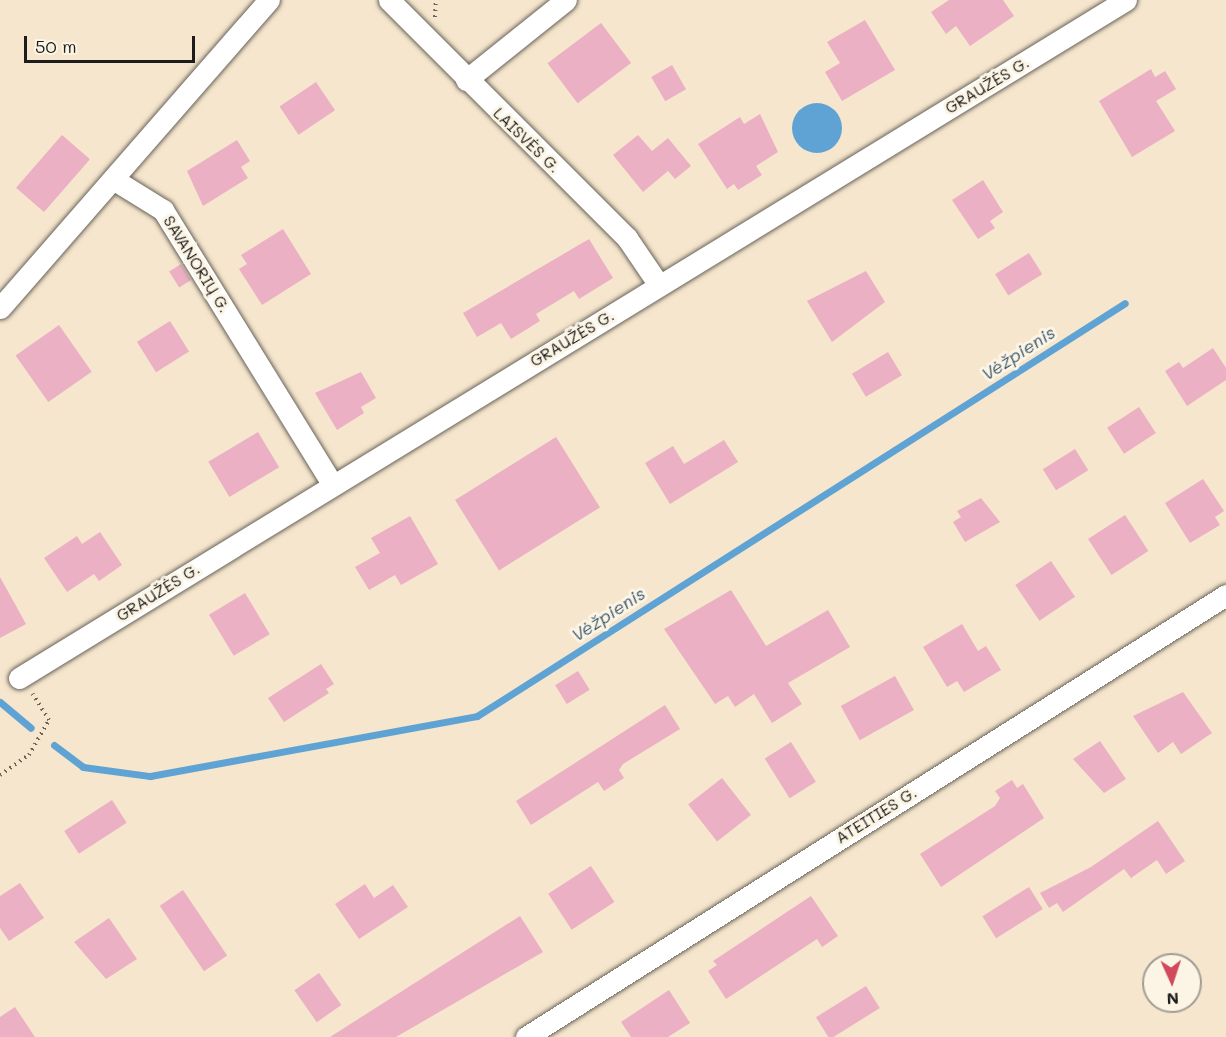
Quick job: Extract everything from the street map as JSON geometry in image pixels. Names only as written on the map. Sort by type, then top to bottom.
[{"type":"street","points":[[0,308],[269,0]]},
{"type":"street","name":"LAISVĖS G.","points":[[388,0],[627,238],[659,285]]},
{"type":"street","points":[[466,80],[566,0]]},
{"type":"street","name":"GRAUŽĖS G.","points":[[19,678],[332,484],[1125,0]]},
{"type":"street","name":"SAVANORIŲ G.","points":[[112,178],[163,210],[332,484]]},
{"type":"street","name":"ATEITIES G.","points":[[526,1037],[1226,595]]},
{"type":"path","points":[[0,775],[29,756],[49,720],[19,678]]},
{"type":"water","points":[[812,103],[822,103],[835,110],[842,123],[842,133],[835,146],[822,153],[812,153],[803,149],[796,142],[792,133],[792,123],[796,114],[803,107]]},
{"type":"building","points":[[949,0],[1003,0],[1014,16],[970,46],[956,26],[946,34],[931,12]]},
{"type":"building","points":[[865,20],[895,70],[842,101],[825,72],[840,63],[827,42]]},
{"type":"building","points":[[601,23],[631,63],[578,103],[547,63]]},
{"type":"building","points":[[672,65],[686,89],[665,101],[651,77]]},
{"type":"building","points":[[1151,69],[1155,77],[1165,71],[1176,89],[1156,101],[1175,131],[1132,157],[1099,101]]},
{"type":"building","points":[[316,82],[335,110],[299,135],[280,107]]},
{"type":"building","points":[[760,114],[778,152],[756,166],[762,175],[738,190],[734,184],[727,189],[698,144],[740,117],[744,124]]},
{"type":"building","points":[[62,135],[90,159],[44,212],[16,188]]},
{"type":"building","points":[[638,135],[652,151],[668,138],[691,166],[675,179],[668,171],[643,192],[613,155]]},
{"type":"building","points":[[237,140],[250,161],[241,167],[248,178],[203,206],[187,171]]},
{"type":"building","points":[[983,180],[1003,212],[990,221],[995,228],[978,239],[952,200]]},
{"type":"building","points":[[283,229],[311,274],[262,305],[239,269],[247,264],[241,255]]},
{"type":"building","points":[[589,239],[613,278],[579,299],[574,291],[536,314],[540,321],[511,339],[501,323],[477,337],[463,313]]},
{"type":"building","points":[[1029,253],[1042,274],[1008,295],[995,274]]},
{"type":"building","points":[[181,264],[191,280],[179,288],[169,271]]},
{"type":"building","points":[[866,271],[885,302],[832,342],[807,301]]},
{"type":"building","points":[[170,321],[189,352],[156,372],[137,342]]},
{"type":"building","points":[[59,325],[92,372],[48,402],[16,355]]},
{"type":"building","points":[[1213,348],[1226,368],[1226,380],[1187,406],[1165,371],[1179,362],[1183,368]]},
{"type":"building","points":[[888,352],[902,375],[866,397],[852,374]]},
{"type":"building","points":[[361,372],[376,398],[361,407],[364,413],[337,430],[315,393]]},
{"type":"building","points":[[1139,407],[1156,433],[1124,454],[1107,428]]},
{"type":"building","points":[[258,432],[279,467],[229,497],[208,462]]},
{"type":"building","points":[[556,437],[600,507],[499,570],[455,500]]},
{"type":"building","points":[[724,440],[738,462],[670,504],[645,463],[673,446],[684,464]]},
{"type":"building","points":[[1075,449],[1088,470],[1056,490],[1043,469]]},
{"type":"building","points":[[1203,479],[1224,511],[1215,517],[1220,525],[1190,543],[1165,503]]},
{"type":"building","points":[[981,498],[1000,522],[965,542],[953,522],[961,517],[957,511]]},
{"type":"building","points":[[1125,515],[1148,551],[1112,575],[1088,539]]},
{"type":"building","points":[[410,516],[438,564],[401,585],[395,575],[369,590],[355,567],[380,553],[371,538]]},
{"type":"building","points":[[100,532],[122,565],[99,581],[94,574],[67,592],[44,558],[77,536],[82,544]]},
{"type":"building","points":[[1051,561],[1075,597],[1039,621],[1015,585]]},
{"type":"building","points":[[0,577],[26,624],[0,638]]},
{"type":"building","points":[[731,590],[766,646],[828,610],[850,647],[788,683],[802,704],[772,723],[754,694],[735,707],[728,696],[715,704],[664,629]]},
{"type":"building","points":[[245,593],[270,634],[234,656],[209,615]]},
{"type":"building","points":[[962,624],[978,651],[986,646],[1001,670],[964,692],[957,681],[947,687],[923,647]]},
{"type":"building","points":[[321,664],[334,684],[326,689],[329,693],[284,722],[268,698]]},
{"type":"building","points":[[578,671],[590,690],[567,704],[555,685]]},
{"type":"building","points":[[895,676],[914,710],[860,740],[841,706]]},
{"type":"building","points":[[1183,692],[1212,733],[1181,754],[1173,742],[1158,753],[1133,716]]},
{"type":"building","points":[[665,705],[680,729],[623,764],[619,770],[624,778],[604,791],[598,782],[531,825],[516,801]]},
{"type":"building","points":[[1100,741],[1126,779],[1104,793],[1073,759]]},
{"type":"building","points":[[791,742],[816,782],[790,798],[765,758]]},
{"type":"building","points":[[722,778],[751,815],[717,842],[688,804]]},
{"type":"building","points":[[1012,780],[1017,788],[1023,784],[1044,818],[941,887],[920,854],[995,806],[1000,798],[995,791]]},
{"type":"building","points":[[112,800],[127,823],[79,854],[64,831]]},
{"type":"building","points":[[1158,821],[1185,861],[1166,874],[1157,860],[1131,878],[1124,869],[1063,912],[1057,903],[1049,908],[1040,893],[1091,867]]},
{"type":"building","points":[[591,866],[614,902],[572,930],[548,894]]},
{"type":"building","points":[[20,883],[44,918],[9,941],[0,928],[0,896]]},
{"type":"building","points":[[365,884],[374,898],[393,885],[408,907],[359,939],[335,904]]},
{"type":"building","points":[[1029,887],[1043,909],[996,938],[982,916]]},
{"type":"building","points":[[183,890],[227,955],[204,971],[160,906]]},
{"type":"building","points":[[811,896],[838,936],[822,947],[817,939],[726,999],[708,971],[717,965],[713,961]]},
{"type":"building","points":[[520,916],[543,952],[396,1037],[330,1037]]},
{"type":"building","points":[[109,918],[137,959],[106,979],[74,942]]},
{"type":"building","points":[[319,973],[341,1005],[317,1022],[294,990]]},
{"type":"building","points":[[866,986],[880,1008],[833,1037],[828,1037],[816,1017]]},
{"type":"building","points":[[669,990],[690,1023],[668,1037],[631,1037],[621,1022]]},
{"type":"building","points":[[15,1007],[35,1037],[0,1037],[0,1017]]},
{"type":"waterway","name":"Vėžpienis","points":[[54,745],[83,767],[150,776],[477,716],[1125,303]]},
{"type":"waterway","name":"Vėžpienis","points":[[0,702],[31,728]]}]
